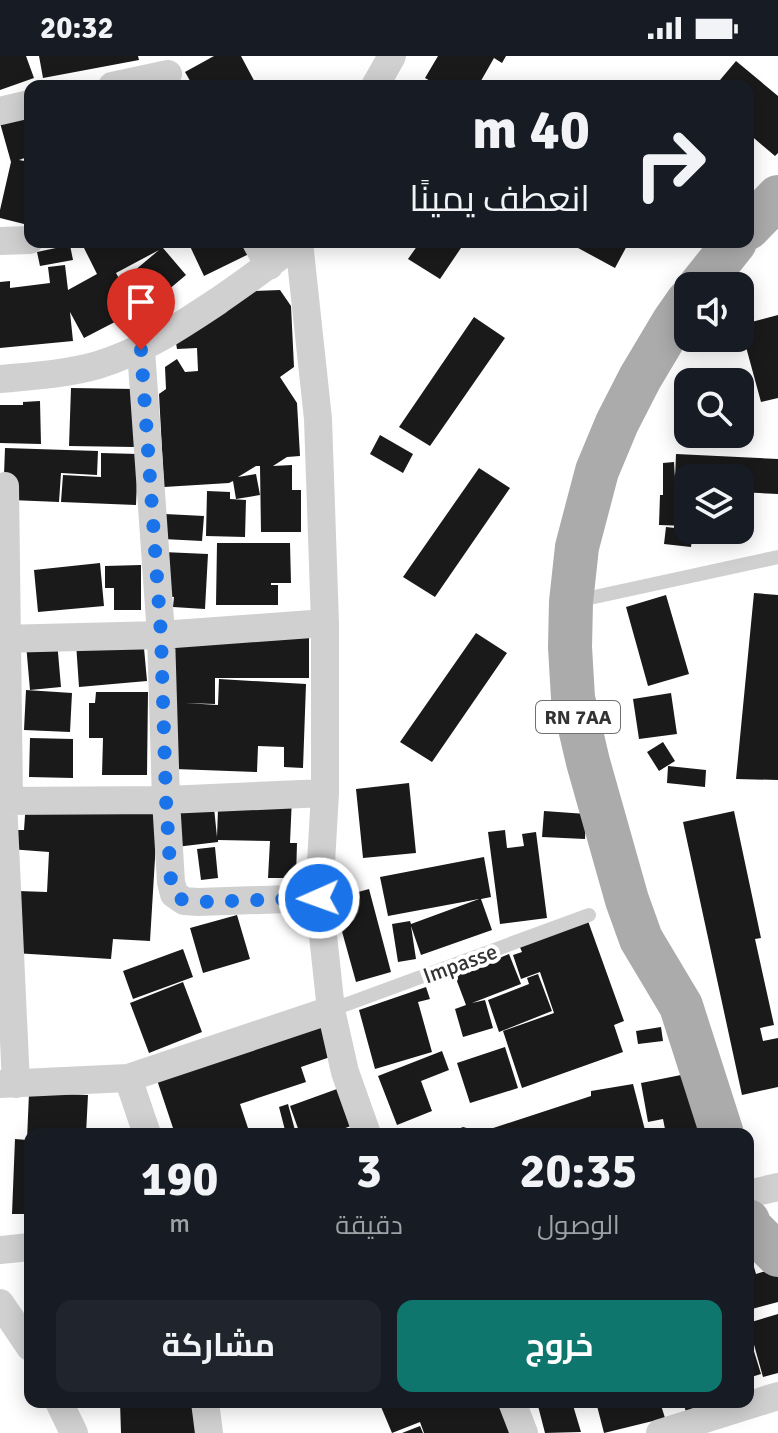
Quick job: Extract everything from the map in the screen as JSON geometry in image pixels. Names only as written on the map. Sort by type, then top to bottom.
[{"type":"main road","points":[[754,222],[778,197]]},
{"type":"main road","points":[[711,272],[730,248]]},
{"type":"main road","name":"RN 7AA","points":[[674,321],[640,378],[597,471],[577,547],[570,647],[573,698],[627,900],[641,939],[681,1006],[720,1128]]},
{"type":"main road","points":[[754,1231],[778,1255]]},
{"type":"street","points":[[378,80],[392,56]]},
{"type":"street","points":[[136,80],[167,72]]},
{"type":"street","points":[[0,111],[24,105]]},
{"type":"street","points":[[0,241],[24,240]]},
{"type":"street","points":[[299,248],[318,419],[325,623],[325,793],[319,898],[331,1010],[345,1072],[365,1128]]},
{"type":"street","points":[[0,379],[96,366],[141,350],[183,325],[262,254]]},
{"type":"street","points":[[141,350],[161,635],[166,800],[174,894],[178,898],[198,902],[319,898]]},
{"type":"street","points":[[5,486],[3,639],[8,1084],[128,1078],[331,1010]]},
{"type":"street","points":[[3,639],[161,635],[325,623]]},
{"type":"street","points":[[4,801],[166,800],[325,793]]},
{"type":"street","points":[[128,1078],[145,1128]]},
{"type":"street","points":[[754,1193],[778,1187]]},
{"type":"street","points":[[0,1250],[24,1248]]},
{"type":"street","points":[[0,1303],[24,1338]]},
{"type":"street","points":[[754,1404],[778,1396]]},
{"type":"street","points":[[62,1408],[74,1433]]},
{"type":"street","points":[[206,1408],[209,1433]]},
{"type":"street","points":[[514,1408],[524,1433]]},
{"type":"street","points":[[660,1433],[740,1408]]},
{"type":"lane","points":[[571,602],[778,557]]},
{"type":"lane","name":"Impasse","points":[[331,1010],[589,915]]},
{"type":"building","points":[[0,56],[26,56],[34,78],[0,90]]},
{"type":"building","points":[[39,56],[138,56],[139,60],[43,78]]},
{"type":"building","points":[[214,56],[241,56],[254,80],[190,80],[185,72]]},
{"type":"building","points":[[438,56],[506,56],[502,63],[494,58],[481,80],[425,78]]},
{"type":"building","points":[[736,61],[778,96],[778,153],[775,156],[754,138],[754,80],[720,80]]},
{"type":"building","points":[[24,115],[24,158],[19,160],[24,161],[24,224],[0,218],[11,162],[0,123]]},
{"type":"building","points":[[71,248],[73,260],[40,266],[37,252]]},
{"type":"building","points":[[84,248],[163,248],[186,275],[143,311],[124,288],[136,311],[84,338],[70,312],[73,341],[0,348],[0,282],[10,281],[10,288],[50,283],[48,267],[65,265],[68,290],[97,274]],"holes":[[[159,250],[121,282],[116,273]]]},
{"type":"building","points":[[191,248],[248,248],[251,253],[204,276]]},
{"type":"building","points":[[416,248],[461,248],[440,279],[408,259]]},
{"type":"building","points":[[578,248],[626,248],[615,268]]},
{"type":"building","points":[[280,290],[291,306],[294,367],[280,377],[297,403],[300,456],[287,457],[273,466],[292,465],[292,490],[301,490],[301,532],[261,532],[260,466],[238,477],[256,474],[260,495],[236,499],[233,481],[164,487],[159,394],[166,389],[165,367],[177,359],[185,372],[198,371],[197,348],[177,349],[176,343],[254,291]]},
{"type":"building","points":[[778,315],[778,398],[761,402],[747,352],[754,352],[754,321]]},
{"type":"building","points":[[474,317],[505,338],[430,446],[399,427]]},
{"type":"building","points":[[71,388],[135,389],[134,447],[69,446]]},
{"type":"building","points":[[40,401],[41,444],[0,443],[0,405]]},
{"type":"building","points":[[380,435],[413,454],[403,473],[370,454]]},
{"type":"building","points":[[5,448],[98,451],[97,475],[61,473],[59,502],[11,500],[4,475]]},
{"type":"building","points":[[101,453],[138,454],[136,505],[61,502],[63,475],[101,477]]},
{"type":"building","points":[[676,454],[778,459],[778,494],[754,493],[754,464],[676,464]]},
{"type":"building","points":[[674,462],[674,526],[659,525],[663,463]]},
{"type":"building","points":[[479,468],[510,488],[435,597],[403,577]]},
{"type":"building","points":[[207,491],[230,492],[230,499],[246,500],[245,537],[206,536]]},
{"type":"building","points":[[165,514],[204,516],[202,541],[163,539]]},
{"type":"building","points":[[666,527],[674,528],[674,544],[691,544],[691,547],[664,544]]},
{"type":"building","points":[[217,543],[290,543],[291,583],[271,583],[278,585],[278,605],[216,605]]},
{"type":"building","points":[[163,552],[208,554],[205,609],[173,607],[174,597],[161,596]]},
{"type":"building","points":[[100,563],[104,606],[38,612],[34,570]]},
{"type":"building","points":[[141,565],[141,610],[114,610],[114,588],[105,588],[105,566]]},
{"type":"building","points":[[754,593],[778,595],[778,780],[736,779]]},
{"type":"building","points":[[666,595],[689,674],[648,686],[626,607]]},
{"type":"building","points":[[173,633],[309,634],[309,678],[215,678],[215,704],[185,703],[218,705],[219,679],[306,684],[303,768],[284,767],[284,747],[258,746],[257,772],[175,769]]},
{"type":"building","points":[[476,633],[507,653],[432,762],[400,742]]},
{"type":"building","points":[[143,637],[147,681],[79,687],[76,643]]},
{"type":"building","points":[[57,641],[61,687],[30,690],[26,644]]},
{"type":"building","points":[[26,690],[72,693],[70,732],[24,730]]},
{"type":"building","points":[[96,692],[148,692],[147,775],[102,775],[103,738],[89,738],[89,703],[95,703]]},
{"type":"building","points":[[671,693],[677,734],[639,739],[633,699]]},
{"type":"building","points":[[30,738],[73,739],[73,778],[29,777]]},
{"type":"building","points":[[663,742],[675,761],[659,771],[647,752]]},
{"type":"building","points":[[668,766],[706,770],[705,787],[667,783]]},
{"type":"building","points":[[409,783],[416,853],[363,858],[356,789]]},
{"type":"building","points":[[292,797],[290,843],[297,843],[296,878],[268,878],[270,841],[218,840],[176,847],[170,803],[213,798],[217,837],[218,809]]},
{"type":"building","points":[[26,801],[158,809],[150,941],[113,939],[111,959],[14,953],[18,891],[47,892],[49,852],[9,849],[10,830],[24,830]]},
{"type":"building","points":[[544,811],[586,814],[585,839],[542,837]]},
{"type":"building","points":[[734,811],[761,938],[755,939],[774,1025],[760,1028],[763,1041],[778,1038],[778,1087],[742,1095],[683,822]]},
{"type":"building","points":[[505,830],[507,848],[524,846],[522,834],[536,832],[547,918],[500,924],[488,832]]},
{"type":"building","points":[[215,847],[218,878],[201,880],[197,849]]},
{"type":"building","points":[[484,857],[491,897],[481,899],[492,930],[421,955],[411,926],[416,959],[398,962],[392,924],[410,921],[411,924],[479,899],[388,916],[380,877]]},
{"type":"building","points":[[369,889],[391,972],[356,982],[333,899]]},
{"type":"building","points":[[237,915],[250,959],[203,973],[190,928]]},
{"type":"building","points":[[588,921],[624,1021],[614,1025],[623,1052],[522,1088],[503,1031],[554,1013],[540,972],[521,979],[513,955],[522,952],[519,945]]},
{"type":"building","points":[[183,949],[193,977],[133,999],[123,971]]},
{"type":"building","points":[[509,954],[521,984],[472,1003],[485,1000],[493,1028],[463,1037],[455,1009],[466,1005],[455,976]]},
{"type":"building","points":[[538,974],[552,1011],[499,1032],[488,1000],[529,984],[527,978]]},
{"type":"building","points":[[183,982],[202,1032],[149,1053],[130,1003]]},
{"type":"building","points":[[426,987],[430,999],[418,1002],[432,1052],[375,1069],[359,1010]]},
{"type":"building","points":[[324,1020],[336,1055],[301,1067],[306,1082],[240,1104],[248,1128],[173,1128],[156,1077]]},
{"type":"building","points":[[661,1027],[663,1041],[638,1044],[636,1031]]},
{"type":"building","points":[[505,1047],[518,1088],[470,1103],[457,1063]]},
{"type":"building","points":[[442,1051],[449,1070],[421,1081],[432,1111],[397,1125],[378,1076]]},
{"type":"building","points":[[686,1074],[707,1128],[665,1128],[663,1119],[648,1122],[641,1083]]},
{"type":"building","points":[[633,1084],[644,1128],[493,1128],[591,1096],[591,1091]]},
{"type":"building","points":[[348,1085],[361,1122],[346,1128],[298,1128],[290,1106]]},
{"type":"building","points":[[29,1093],[88,1095],[86,1128],[28,1128]]},
{"type":"building","points":[[288,1104],[294,1128],[284,1128],[279,1107]]},
{"type":"building","points":[[15,1139],[24,1140],[24,1214],[12,1214]]},
{"type":"building","points":[[754,1267],[756,1274],[776,1268],[778,1302],[754,1308]]},
{"type":"building","points":[[778,1314],[778,1373],[763,1377],[754,1345],[754,1321]]},
{"type":"building","points":[[754,1351],[761,1374],[754,1376]]},
{"type":"building","points":[[120,1408],[196,1408],[196,1433],[121,1433]]},
{"type":"building","points":[[382,1408],[508,1408],[518,1433],[424,1433],[420,1422],[392,1433]]},
{"type":"building","points":[[539,1408],[574,1408],[581,1432],[545,1433]]},
{"type":"building","points":[[598,1408],[662,1408],[665,1418],[604,1433]]},
{"type":"building","points":[[420,1426],[423,1433],[402,1433]]},
{"type":"route","points":[[141,350],[161,635],[166,800],[174,894],[184,901],[198,902],[319,898]]}]
